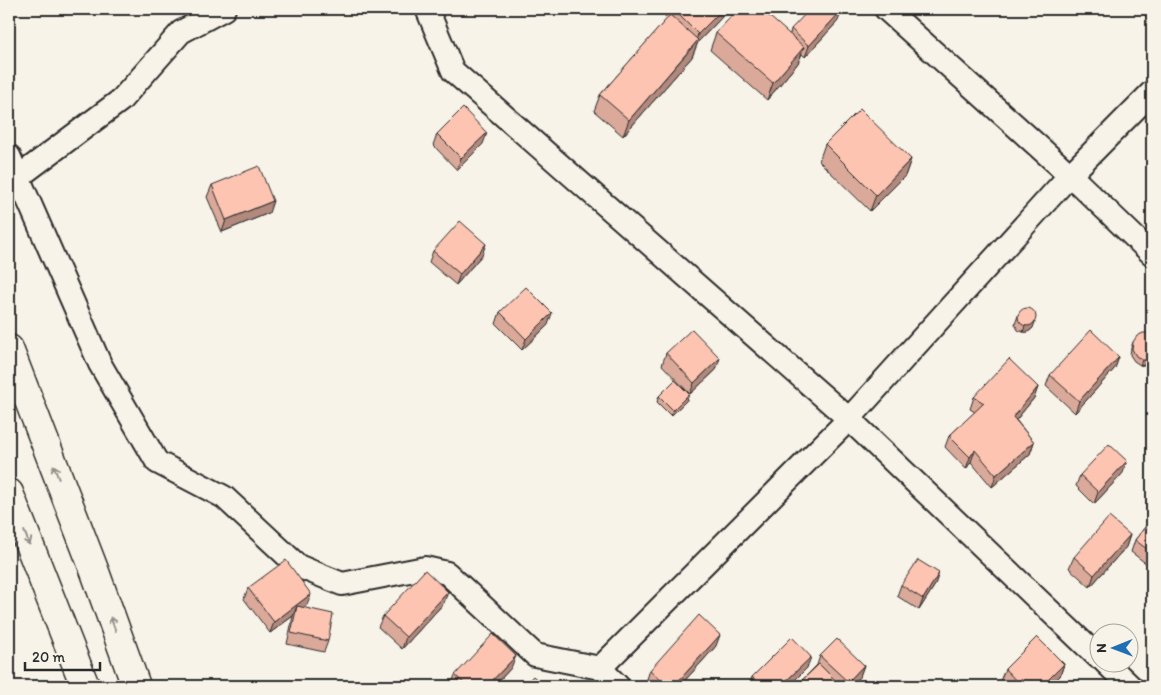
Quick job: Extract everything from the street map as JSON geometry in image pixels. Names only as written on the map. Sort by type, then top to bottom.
[{"type":"main road","points":[[9,348],[95,572],[136,686]]},
{"type":"main road","points":[[9,493],[85,686]]},
{"type":"street","points":[[13,179],[121,100],[181,32],[224,9]]},
{"type":"street","points":[[427,9],[453,71],[849,419],[1088,646]]},
{"type":"street","points":[[886,9],[1070,175],[1152,254]]},
{"type":"street","points":[[600,668],[849,419],[1070,175],[1152,92]]},
{"type":"street","points":[[9,156],[13,179],[100,364],[157,462],[224,497],[298,566],[342,584],[424,568],[447,573],[535,655],[600,668],[618,686]]},
{"type":"street","points":[[1115,672],[1130,686]]},
{"type":"building","points":[[673,9],[723,9],[698,34]]},
{"type":"building","points":[[738,9],[761,9],[804,47],[773,83],[716,33]]},
{"type":"building","points":[[810,9],[842,10],[809,46],[791,29]]},
{"type":"building","points":[[670,15],[698,40],[629,120],[600,95]]},
{"type":"building","points":[[463,108],[487,133],[461,158],[437,134]]},
{"type":"building","points":[[860,109],[911,159],[876,195],[825,144]]},
{"type":"building","points":[[259,166],[273,201],[226,220],[212,185]]},
{"type":"building","points":[[460,221],[486,244],[460,274],[433,251]]},
{"type":"building","points":[[526,287],[552,313],[526,339],[500,312]]},
{"type":"building","points":[[1027,308],[1033,311],[1036,317],[1033,323],[1027,326],[1021,323],[1018,317],[1021,311]]},
{"type":"building","points":[[692,329],[720,358],[694,383],[666,353]]},
{"type":"building","points":[[1091,330],[1119,357],[1079,401],[1050,375]]},
{"type":"building","points":[[1143,333],[1152,334],[1152,358],[1149,360],[1142,360],[1136,356],[1132,349],[1133,342],[1137,336]]},
{"type":"building","points":[[1009,359],[1038,387],[1013,417],[1034,442],[996,475],[975,450],[970,457],[949,436],[984,403],[974,397]]},
{"type":"building","points":[[675,380],[689,394],[673,410],[659,396]]},
{"type":"building","points":[[1109,444],[1127,461],[1098,492],[1080,475]]},
{"type":"building","points":[[1109,517],[1130,535],[1094,575],[1074,557]]},
{"type":"building","points":[[1152,518],[1152,553],[1135,540]]},
{"type":"building","points":[[286,560],[311,594],[274,622],[248,588]]},
{"type":"building","points":[[918,560],[939,573],[923,599],[901,585]]},
{"type":"building","points":[[425,570],[448,592],[406,637],[383,616]]},
{"type":"building","points":[[297,606],[333,614],[328,641],[291,633]]},
{"type":"building","points":[[699,615],[720,635],[674,686],[667,686],[650,670]]},
{"type":"building","points":[[493,634],[516,656],[487,686],[467,686],[455,675]]},
{"type":"building","points":[[792,637],[811,657],[781,686],[762,686],[752,677]]},
{"type":"building","points":[[1037,637],[1064,664],[1042,686],[1021,686],[1005,669]]},
{"type":"building","points":[[837,639],[864,665],[848,682],[820,656]]},
{"type":"building","points":[[819,664],[841,686],[796,686]]},
{"type":"building","points":[[533,676],[544,686],[523,686]]}]
